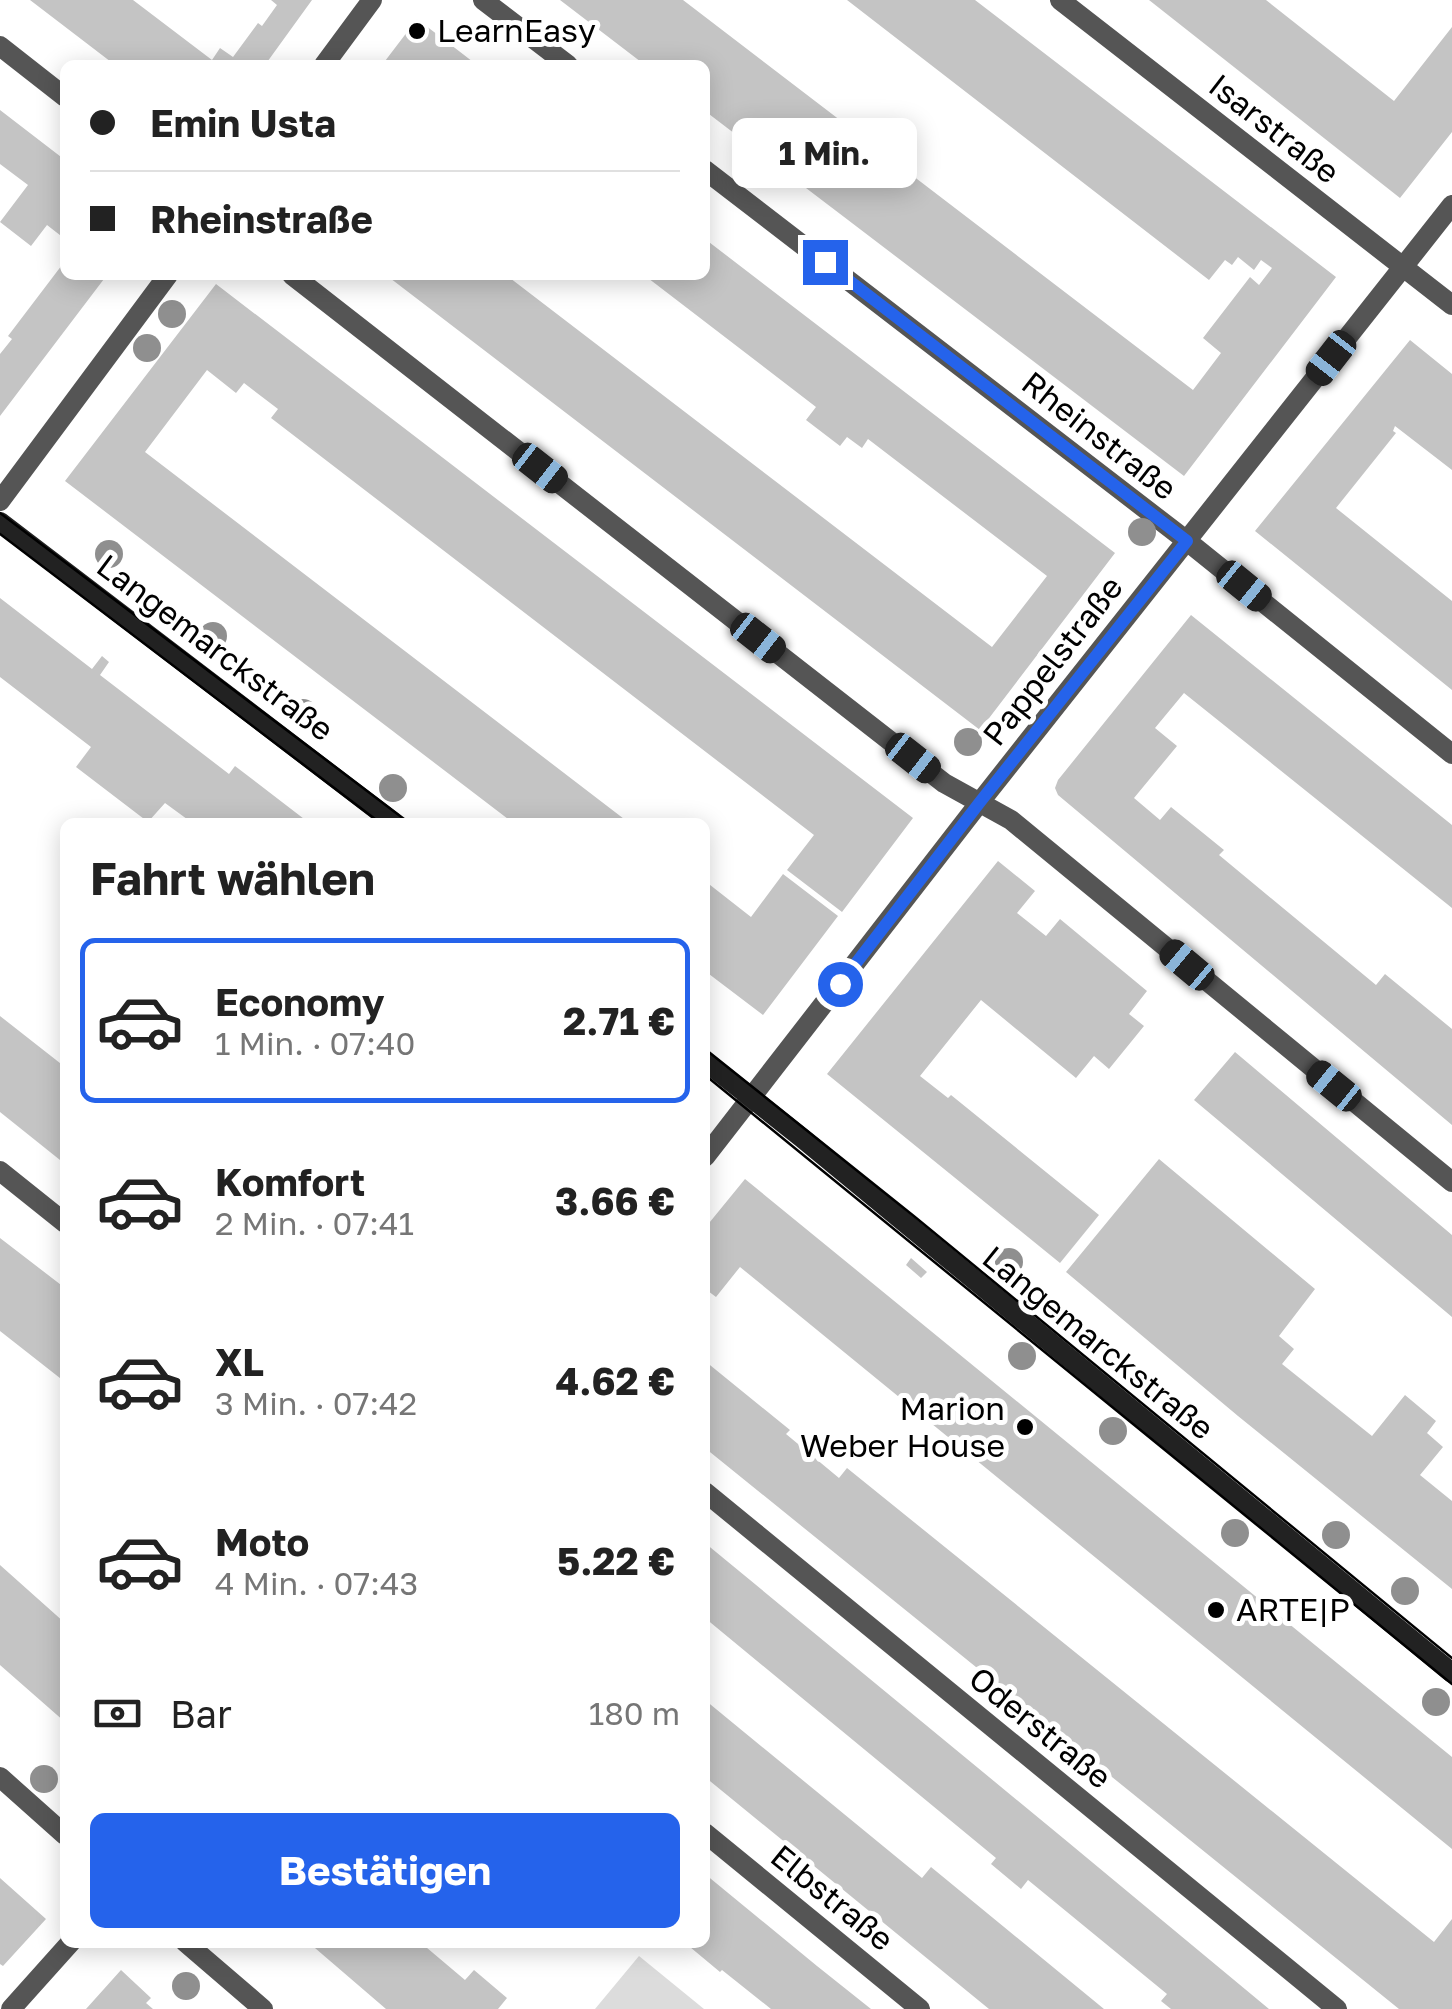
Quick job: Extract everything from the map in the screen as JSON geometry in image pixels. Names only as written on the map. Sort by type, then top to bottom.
[{"type":"main road","name":"Langemarckstraße","points":[[0,522],[388,818]]},
{"type":"main road","name":"Langemarckstraße","points":[[710,1066],[1452,1673]]},
{"type":"street","points":[[328,60],[372,0]]},
{"type":"street","points":[[484,0],[562,60]]},
{"type":"street","name":"Isarstraße","points":[[1060,0],[1452,305]]},
{"type":"street","points":[[0,46],[60,93]]},
{"type":"street","name":"Rheinstraße","points":[[710,174],[1187,541],[1452,754]]},
{"type":"street","name":"Pappelstraße","points":[[710,1150],[1452,205]]},
{"type":"street","points":[[0,501],[164,280]]},
{"type":"street","points":[[298,280],[928,770],[1010,820],[1452,1182]]},
{"type":"street","points":[[0,1171],[60,1219]]},
{"type":"street","name":"Oderstraße","points":[[710,1496],[1337,2009]]},
{"type":"street","points":[[0,1777],[60,1831]]},
{"type":"street","name":"Elbstraße","points":[[710,1837],[920,2009]]},
{"type":"street","points":[[11,2009],[66,1948]]},
{"type":"street","points":[[192,1948],[263,2009]]},
{"type":"shaded area","points":[[639,1956],[704,2009],[595,2009]]},
{"type":"building","points":[[30,0],[133,0],[212,60],[108,60]]},
{"type":"building","points":[[271,0],[312,0],[269,60],[212,60],[220,48],[233,57],[277,5]]},
{"type":"building","points":[[560,0],[683,0],[1193,390],[1221,353],[1203,338],[1250,277],[1259,285],[1272,268],[1261,260],[1254,270],[1238,257],[1232,265],[1225,260],[1209,280],[847,0],[975,0],[1336,277],[1184,476],[710,115],[710,60],[638,60]]},
{"type":"building","points":[[1149,0],[1266,0],[1394,101],[1452,27],[1452,132],[1400,198]]},
{"type":"building","points":[[417,19],[471,60],[386,60]]},
{"type":"building","points":[[0,110],[60,156],[60,235],[47,225],[31,246],[0,222],[28,185],[0,164]]},
{"type":"building","points":[[710,243],[1115,553],[980,730],[393,280],[513,280],[992,647],[1047,576],[868,439],[862,448],[847,437],[840,446],[806,420],[816,407],[651,280],[710,280]]},
{"type":"building","points":[[60,268],[60,280],[103,280],[0,416],[0,354],[12,339],[8,336]]},
{"type":"building","points":[[216,284],[913,818],[842,912],[787,870],[814,835],[271,418],[278,409],[244,383],[236,393],[207,370],[145,452],[623,818],[507,818],[65,481]]},
{"type":"building","points":[[1410,340],[1452,374],[1452,470],[1395,426],[1396,433],[1336,508],[1452,601],[1452,690],[1255,531]]},
{"type":"building","points":[[0,598],[92,669],[102,656],[109,662],[100,675],[229,774],[235,766],[303,818],[186,818],[165,803],[152,818],[143,818],[76,767],[91,747],[0,677]]},
{"type":"building","points":[[1191,615],[1452,825],[1452,908],[1184,693],[1155,728],[1177,746],[1134,798],[1160,820],[1171,807],[1224,850],[1219,855],[1376,985],[1385,974],[1452,1029],[1452,1125],[1058,795],[1058,780]]},
{"type":"building","points":[[998,861],[1035,891],[1017,913],[1046,936],[1060,919],[1147,991],[1129,1014],[1144,1026],[1109,1069],[1094,1056],[1076,1078],[981,1000],[920,1076],[948,1098],[951,1095],[1099,1215],[1060,1263],[827,1074]]},
{"type":"building","points":[[783,874],[838,916],[763,1015],[710,975],[710,885],[751,917]]},
{"type":"building","points":[[0,1016],[60,1063],[60,1160],[0,1112]]},
{"type":"building","points":[[1235,1052],[1452,1235],[1452,1317],[1194,1100]]},
{"type":"building","points":[[1159,1159],[1315,1289],[1279,1336],[1294,1349],[1282,1364],[1372,1436],[1405,1395],[1436,1421],[1427,1433],[1443,1447],[1420,1475],[1452,1501],[1452,1589],[1066,1272]]},
{"type":"building","points":[[745,1179],[1452,1757],[1452,1849],[740,1267],[716,1297],[710,1292],[710,1222]]},
{"type":"building","points":[[0,1238],[60,1284],[60,1378],[0,1331]]},
{"type":"building","points":[[911,1258],[927,1272],[921,1278],[906,1265]]},
{"type":"building","points":[[710,1365],[790,1430],[786,1434],[839,1478],[847,1468],[1434,1942],[1452,1919],[1452,2009],[1399,2009],[710,1452]]},
{"type":"building","points":[[710,1547],[1269,2009],[1171,2009],[1161,2001],[1167,1994],[1028,1880],[1021,1889],[991,1864],[996,1858],[710,1622]]},
{"type":"building","points":[[0,1565],[60,1619],[60,1718],[0,1665]]},
{"type":"building","points":[[710,1704],[922,1878],[931,1867],[1104,2009],[989,2009],[710,1781]]},
{"type":"building","points":[[0,1878],[46,1919],[3,1966],[0,1964]]},
{"type":"building","points":[[710,1878],[871,2009],[771,2009],[691,1948],[710,1948]]},
{"type":"building","points":[[315,1948],[427,1948],[465,1980],[474,1970],[507,1998],[498,2009],[386,2009]]},
{"type":"building","points":[[121,1970],[151,1998],[146,2003],[153,2009],[86,2009]]},
{"type":"tram line","points":[[0,513],[403,818]]},
{"type":"tram line","points":[[0,534],[374,818]]},
{"type":"tram line","points":[[710,1053],[1452,1658]]},
{"type":"tram line","points":[[710,1079],[1452,1684]]},
{"type":"place","name":"LearnEasy","points":[[417,31]]},
{"type":"place","name":"Marion Weber House","points":[[1025,1427]]},
{"type":"place","name":"ARTE|P","points":[[1216,1610]]},
{"type":"route","points":[[825,262],[1187,541],[840,984]]}]
